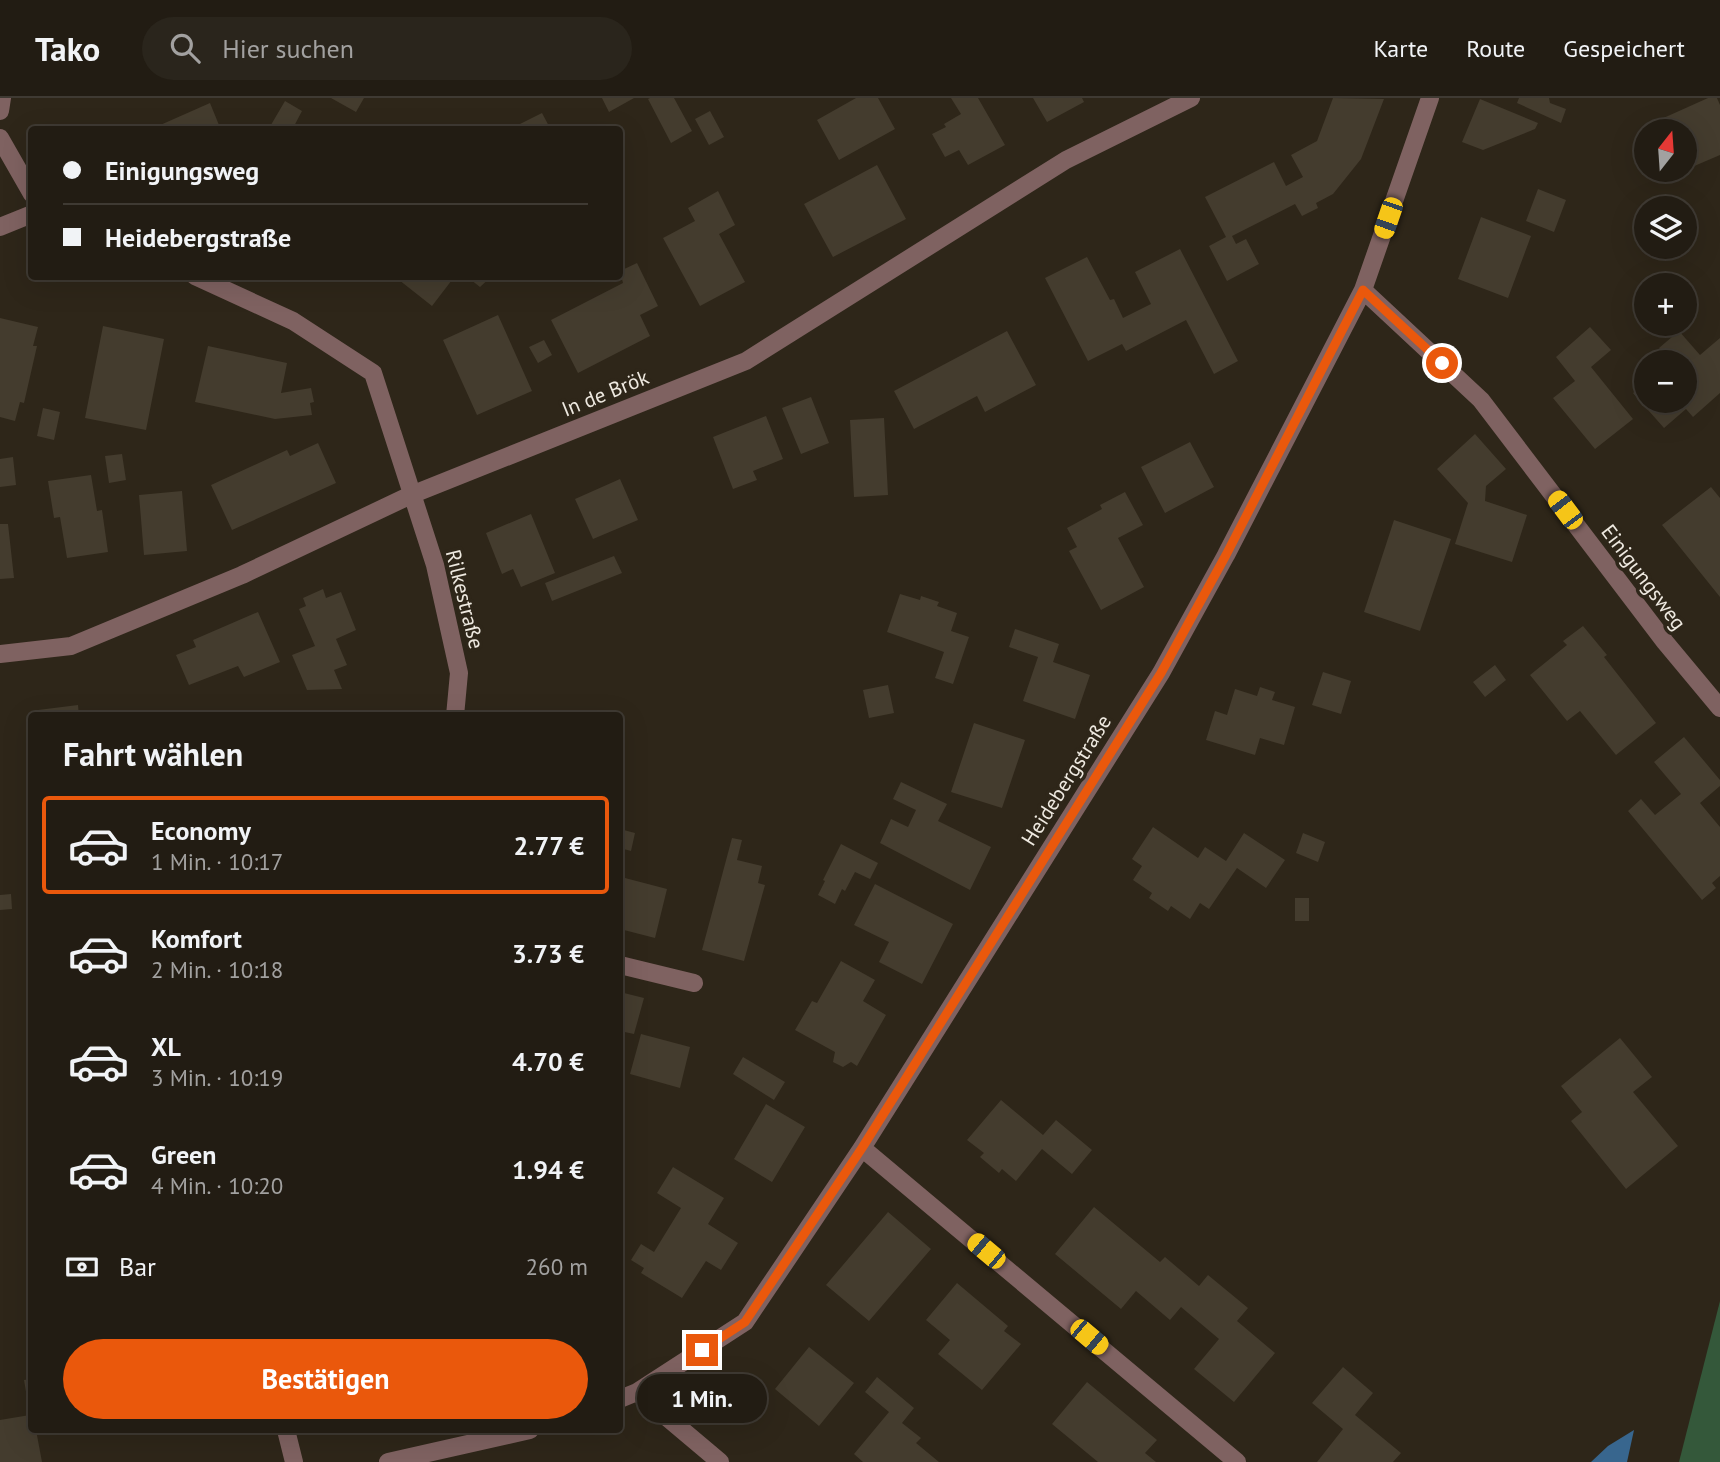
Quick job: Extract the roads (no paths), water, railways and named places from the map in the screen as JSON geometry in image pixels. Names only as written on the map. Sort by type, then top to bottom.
[{"type":"street","points":[[0,111],[2,98]]},
{"type":"street","name":"In de Brök","points":[[0,654],[71,646],[242,575],[411,495],[746,361],[1066,159],[1191,98]]},
{"type":"street","name":"Heidebergstraße","points":[[623,1398],[637,1392],[745,1322],[862,1148],[1161,673],[1226,555],[1363,290],[1430,98]]},
{"type":"street","points":[[0,138],[28,187]]},
{"type":"street","points":[[0,227],[28,216]]},
{"type":"street","name":"Rilkestraße","points":[[204,280],[293,321],[373,373],[435,565],[459,673],[455,712]]},
{"type":"street","name":"Einigungsweg","points":[[1363,290],[1481,400],[1665,642],[1720,708]]},
{"type":"street","points":[[623,966],[694,983]]},
{"type":"street","points":[[862,1148],[1237,1462]]},
{"type":"street","points":[[637,1392],[720,1462]]},
{"type":"street","points":[[287,1433],[294,1462]]},
{"type":"street","points":[[388,1462],[517,1433]]},
{"type":"water","points":[[1634,1430],[1627,1462],[1591,1462],[1608,1446]]}]
